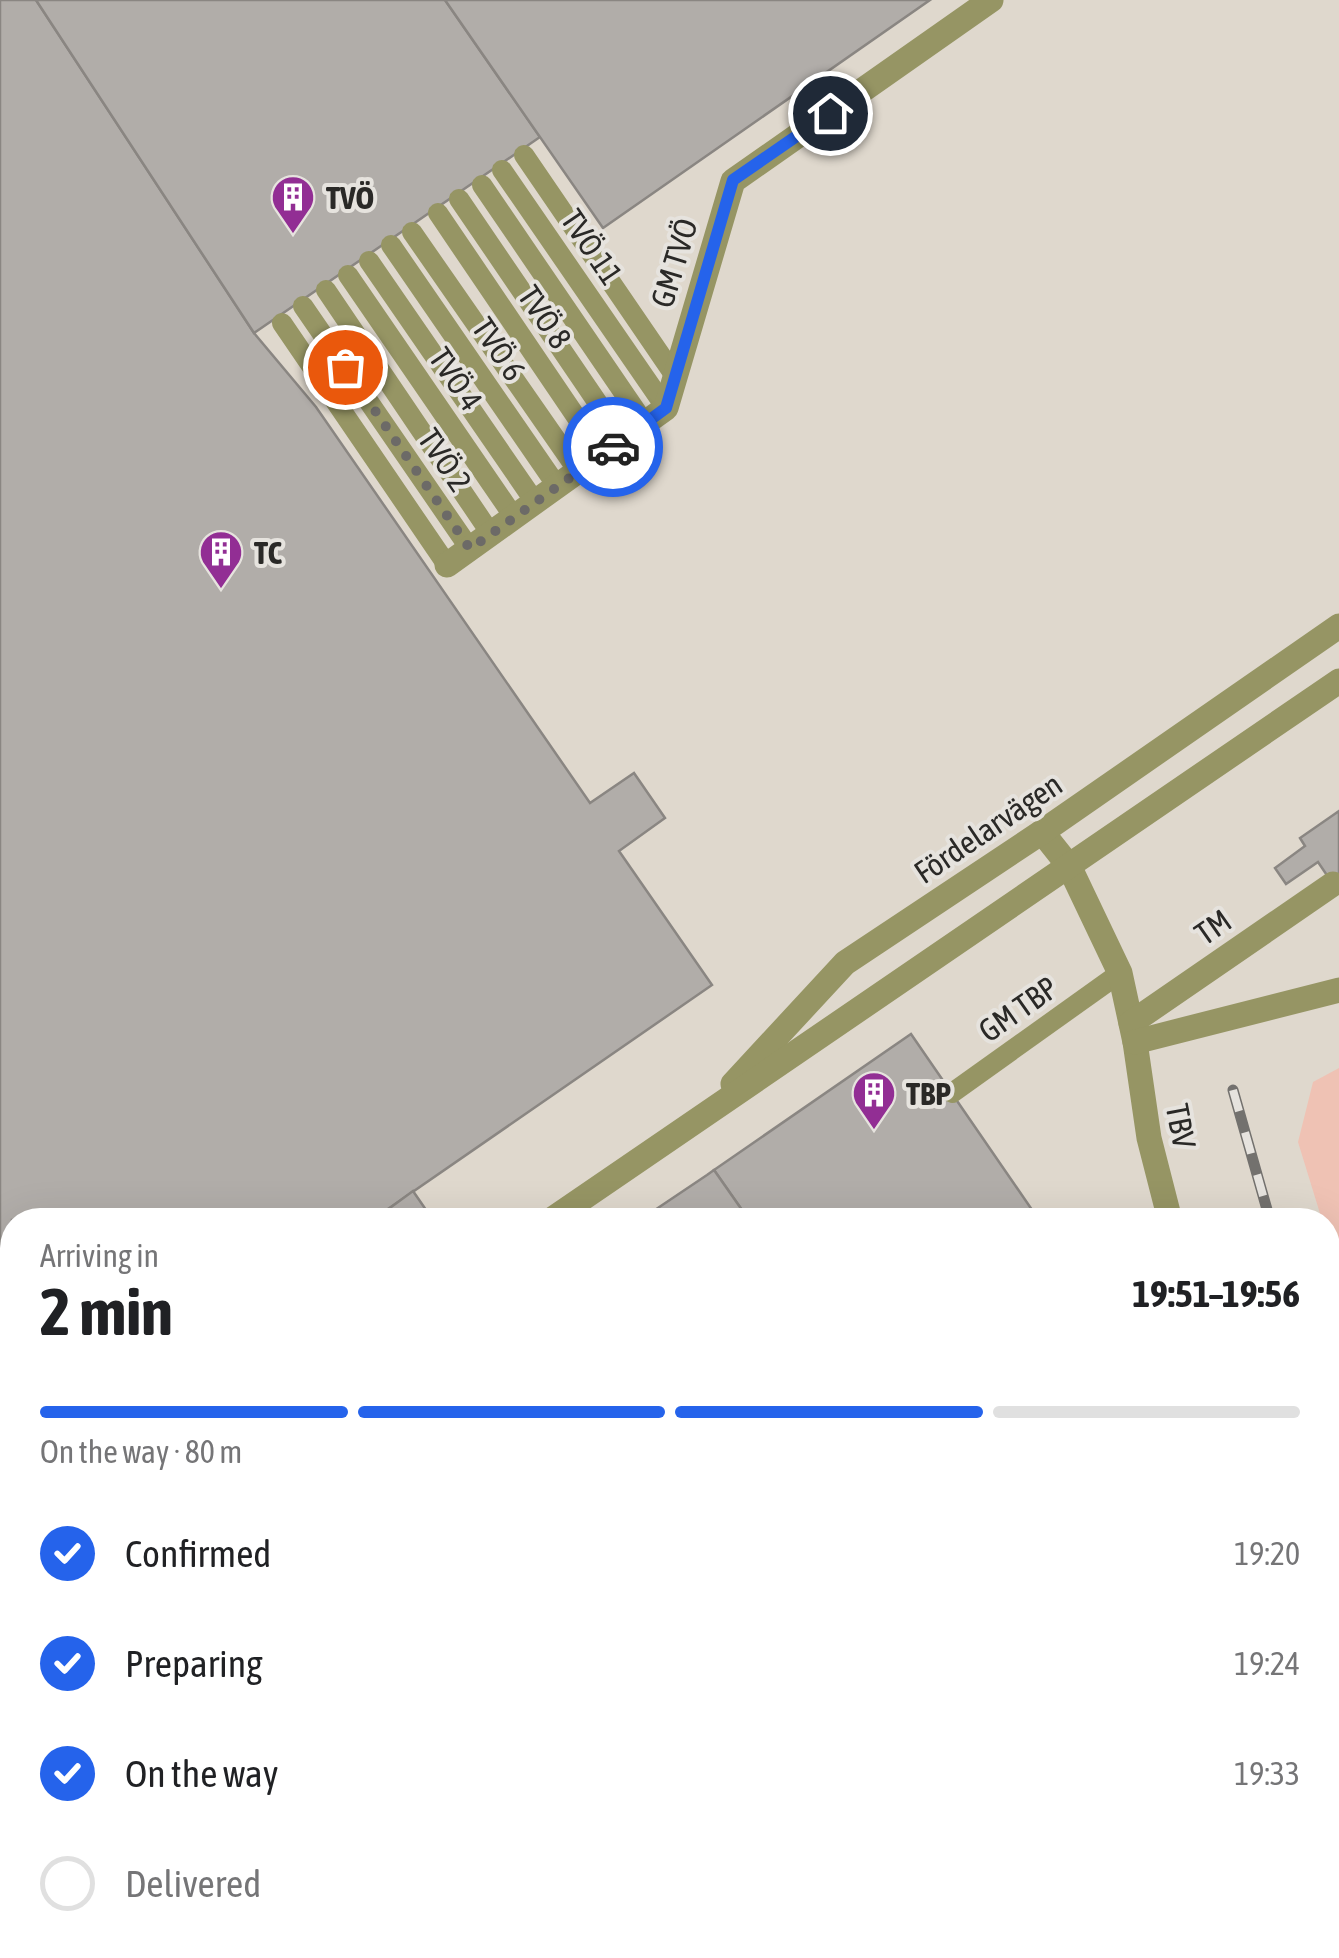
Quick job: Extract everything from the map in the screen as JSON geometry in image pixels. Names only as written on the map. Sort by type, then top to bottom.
[{"type":"street","name":"GM TVÖ","points":[[656,416],[674,376],[733,180],[992,0]]},
{"type":"street","points":[[447,564],[656,416]]},
{"type":"street","name":"Fördelarvägen","points":[[702,1117],[846,963],[1339,626]]},
{"type":"street","name":"Fördelarvägen","points":[[569,1208],[1339,681]]},
{"type":"street","name":"TBV","points":[[1042,832],[1069,866],[1120,973],[1148,1138],[1167,1208]]},
{"type":"street","name":"TM","points":[[1133,1033],[1333,884]]},
{"type":"street","points":[[1133,1033],[1339,990]]},
{"type":"lane","points":[[524,154],[674,376]]},
{"type":"lane","name":"TVÖ 11","points":[[502,170],[656,416]]},
{"type":"lane","points":[[482,185],[656,416]]},
{"type":"lane","points":[[459,199],[612,448]]},
{"type":"lane","name":"TVÖ 8","points":[[438,213],[612,448]]},
{"type":"lane","points":[[412,232],[578,471]]},
{"type":"lane","name":"TVÖ 6","points":[[391,245],[535,502]]},
{"type":"lane","points":[[369,260],[535,502]]},
{"type":"lane","name":"TVÖ 4","points":[[348,275],[535,502]]},
{"type":"lane","points":[[326,290],[480,542]]},
{"type":"lane","name":"TVÖ 2","points":[[303,306],[480,542]]},
{"type":"lane","points":[[282,323],[447,564]]},
{"type":"lane","name":"GM TBP","points":[[952,1093],[1120,973]]},
{"type":"shaded area","points":[[0,0],[1339,0],[1339,1208],[0,1208]]},
{"type":"shaded area","points":[[1339,1068],[1339,1208],[1318,1208],[1298,1142],[1313,1082]]},
{"type":"building","name":"TC","points":[[0,0],[36,0],[254,333],[316,407],[590,803],[634,773],[665,818],[619,851],[712,985],[389,1208],[0,1208]]},
{"type":"building","name":"TVÖ","points":[[36,0],[445,0],[540,137],[254,333]]},
{"type":"building","points":[[445,0],[930,0],[603,228]]},
{"type":"building","points":[[1339,811],[1339,893],[1318,862],[1286,884],[1275,868],[1305,846],[1300,838]]},
{"type":"building","name":"TBP","points":[[911,1034],[1031,1208],[741,1208],[714,1170]]},
{"type":"building","points":[[714,1170],[741,1208],[658,1208]]},
{"type":"building","points":[[413,1191],[425,1208],[390,1208]]},
{"type":"railway","points":[[1233,1090],[1267,1208]]},
{"type":"way so far","points":[[345,367],[470,549],[613,447]]},
{"type":"place","name":"TVÖ","points":[[293,235]]},
{"type":"place","name":"TC","points":[[221,590]]},
{"type":"place","name":"TBP","points":[[874,1131]]},
{"type":"route","points":[[613,447],[666,408],[733,180],[830,113]]}]
